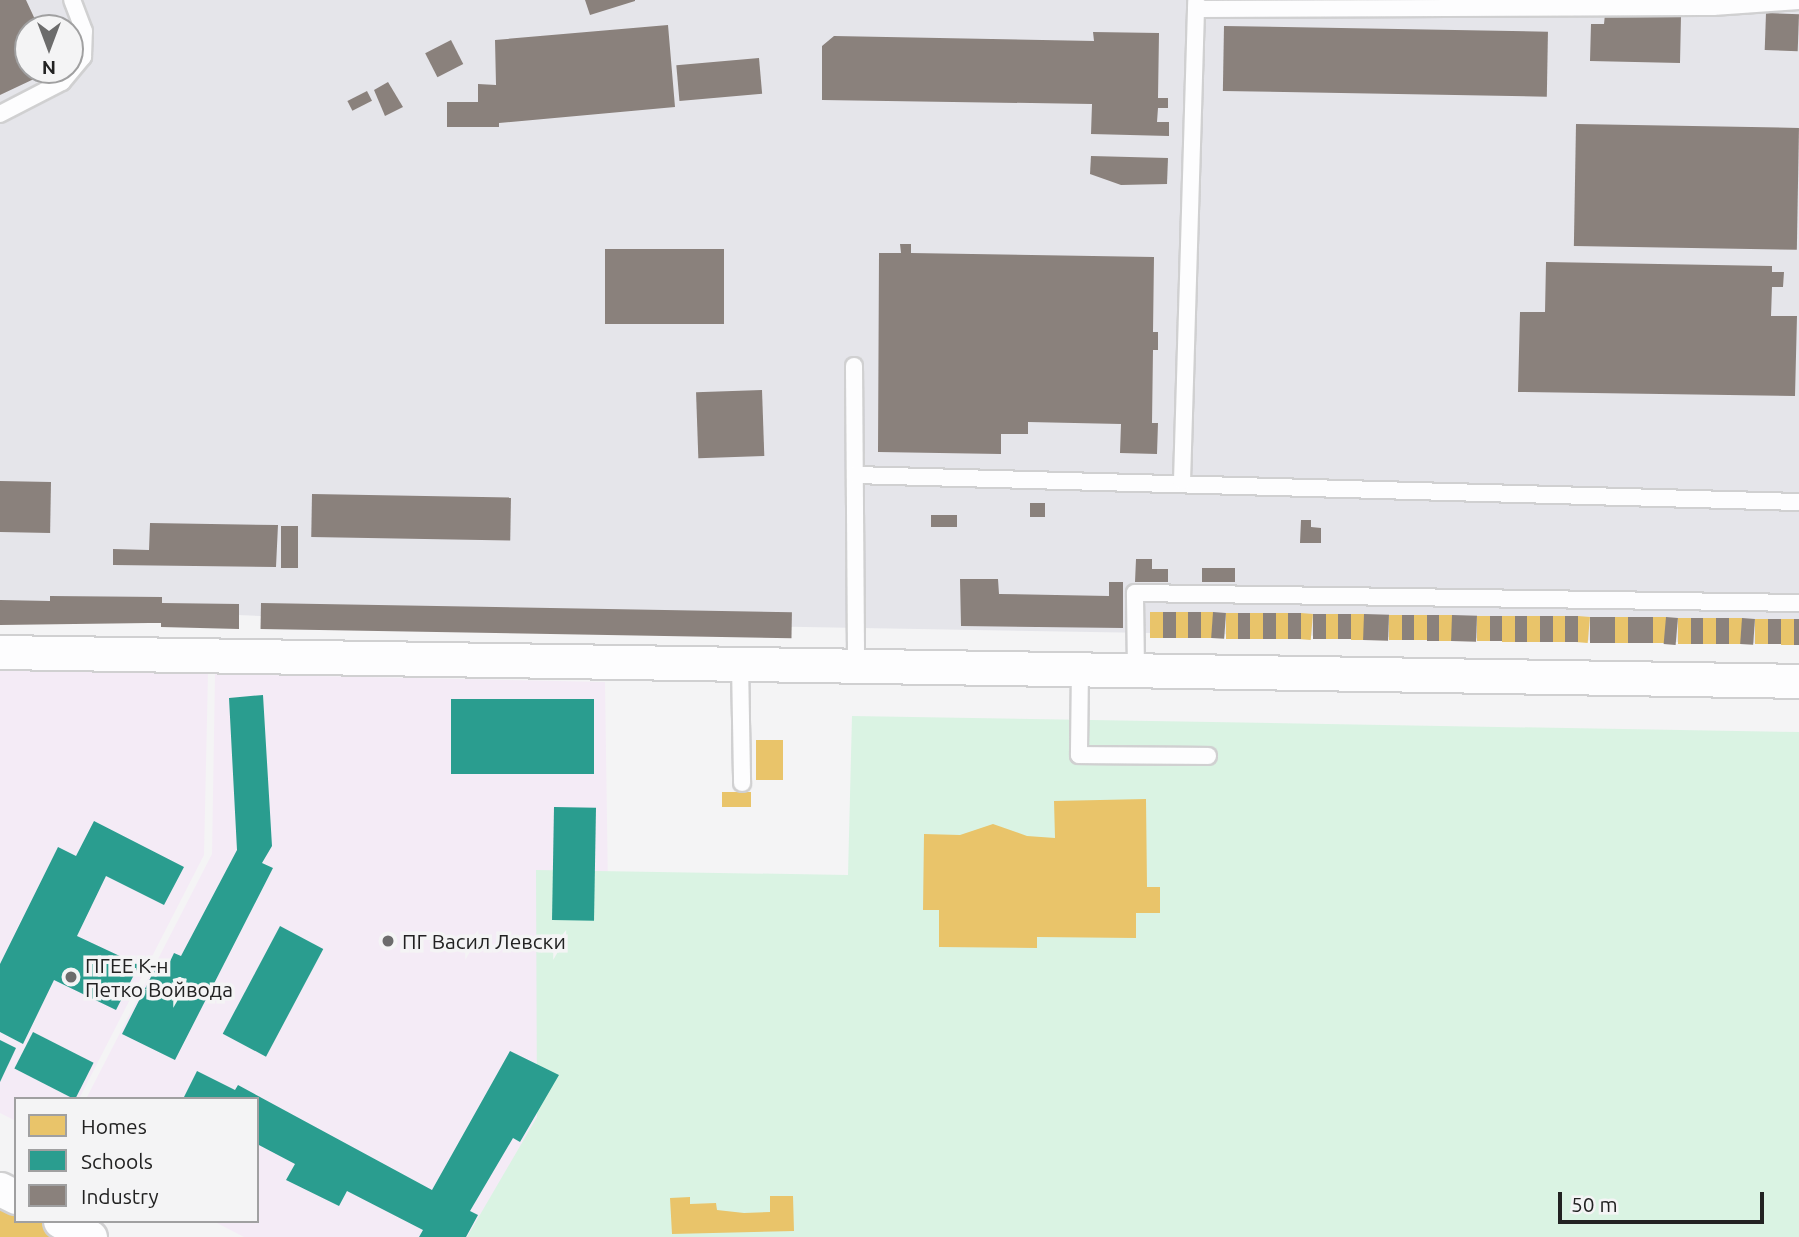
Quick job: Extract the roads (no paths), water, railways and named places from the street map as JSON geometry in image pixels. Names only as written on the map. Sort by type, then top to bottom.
[{"type":"street","points":[[0,652],[1799,681]]},
{"type":"street","points":[[64,1223],[90,1237]]},
{"type":"lane","points":[[0,114],[62,82],[83,58],[84,31],[72,0]]},
{"type":"lane","points":[[1182,481],[1196,5],[1713,7],[1799,1]]},
{"type":"lane","points":[[854,366],[856,665]]},
{"type":"lane","points":[[855,475],[1182,481],[1799,502]]},
{"type":"lane","points":[[1136,669],[1135,593],[1799,603]]},
{"type":"lane","points":[[740,663],[742,783]]},
{"type":"lane","points":[[1080,668],[1079,755],[1208,756]]},
{"type":"place","name":"ПГ Васил Левски","points":[[388,941]]},
{"type":"place","name":"ПГЕЕ К-н Петко Войвода","points":[[71,977]]}]
